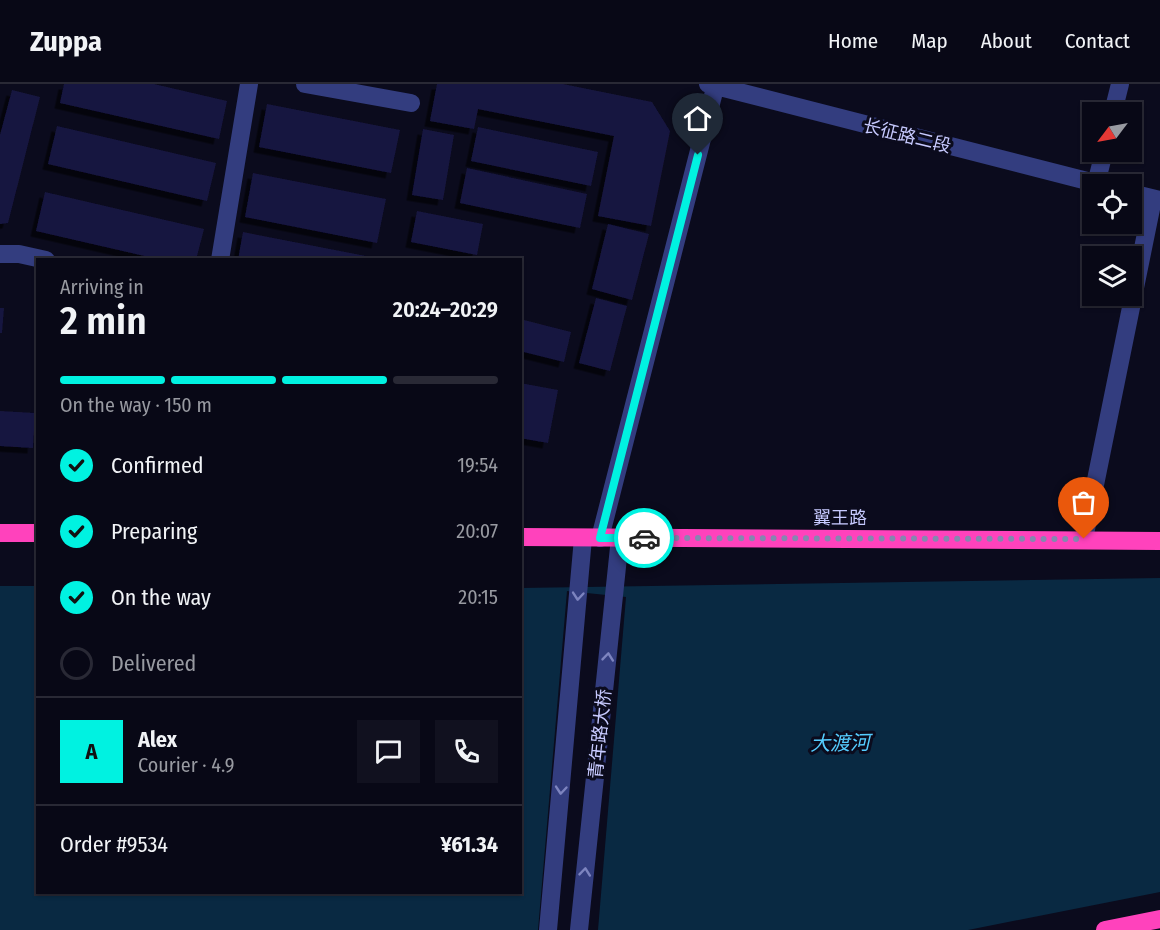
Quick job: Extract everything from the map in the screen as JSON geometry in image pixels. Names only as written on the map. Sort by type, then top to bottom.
[{"type":"highway","points":[[0,533],[36,533]]},
{"type":"highway","name":"翼王路","points":[[522,537],[1160,540]]},
{"type":"highway","points":[[1105,930],[1160,919]]},
{"type":"street","points":[[220,258],[249,84]]},
{"type":"street","points":[[305,84],[411,103]]},
{"type":"street","points":[[1116,102],[1120,84]]},
{"type":"street","name":"长征路二段","points":[[713,85],[1082,180]]},
{"type":"street","name":"青年路大桥","points":[[548,930],[591,538],[713,85]]},
{"type":"street","points":[[1084,539],[1156,200]]},
{"type":"street","points":[[0,254],[19,254],[37,258]]},
{"type":"street","name":"青年路大桥","points":[[579,930],[620,538]]},
{"type":"water","name":"大渡河","points":[[1160,578],[1160,892],[968,930],[0,930],[0,586],[36,586],[36,894],[522,894],[522,588]]},
{"type":"pier","points":[[567,591],[626,597],[598,930],[538,930]]},
{"type":"building","points":[[64,84],[154,84],[227,101],[219,139],[60,103]]},
{"type":"building","points":[[437,84],[563,84],[652,102],[670,131],[651,226],[598,216],[614,136],[478,109],[474,129],[430,121]]},
{"type":"building","points":[[12,90],[40,97],[8,223],[0,224],[0,135]]},
{"type":"building","points":[[267,104],[400,130],[391,173],[259,147]]},
{"type":"building","points":[[57,126],[216,163],[207,201],[48,164]]},
{"type":"building","points":[[478,127],[598,152],[591,186],[471,161]]},
{"type":"building","points":[[423,129],[454,135],[443,200],[412,195]]},
{"type":"building","points":[[467,168],[587,194],[580,228],[460,203]]},
{"type":"building","points":[[253,173],[386,199],[377,243],[245,217]]},
{"type":"building","points":[[45,192],[204,229],[197,258],[153,258],[36,231]]},
{"type":"building","points":[[417,211],[483,224],[477,255],[411,242]]},
{"type":"building","points":[[608,224],[649,234],[632,300],[592,289]]},
{"type":"building","points":[[243,232],[376,258],[238,258]]},
{"type":"building","points":[[596,298],[627,306],[610,371],[579,363]]},
{"type":"building","points":[[0,308],[4,308],[2,333],[0,333]]},
{"type":"building","points":[[522,320],[571,332],[564,362],[522,352]]},
{"type":"building","points":[[522,383],[558,390],[548,443],[522,438]]},
{"type":"building","points":[[0,411],[35,413],[33,448],[0,446]]},
{"type":"way so far","points":[[644,538],[1084,539]]},
{"type":"route","points":[[644,538],[600,538],[698,155]]}]
